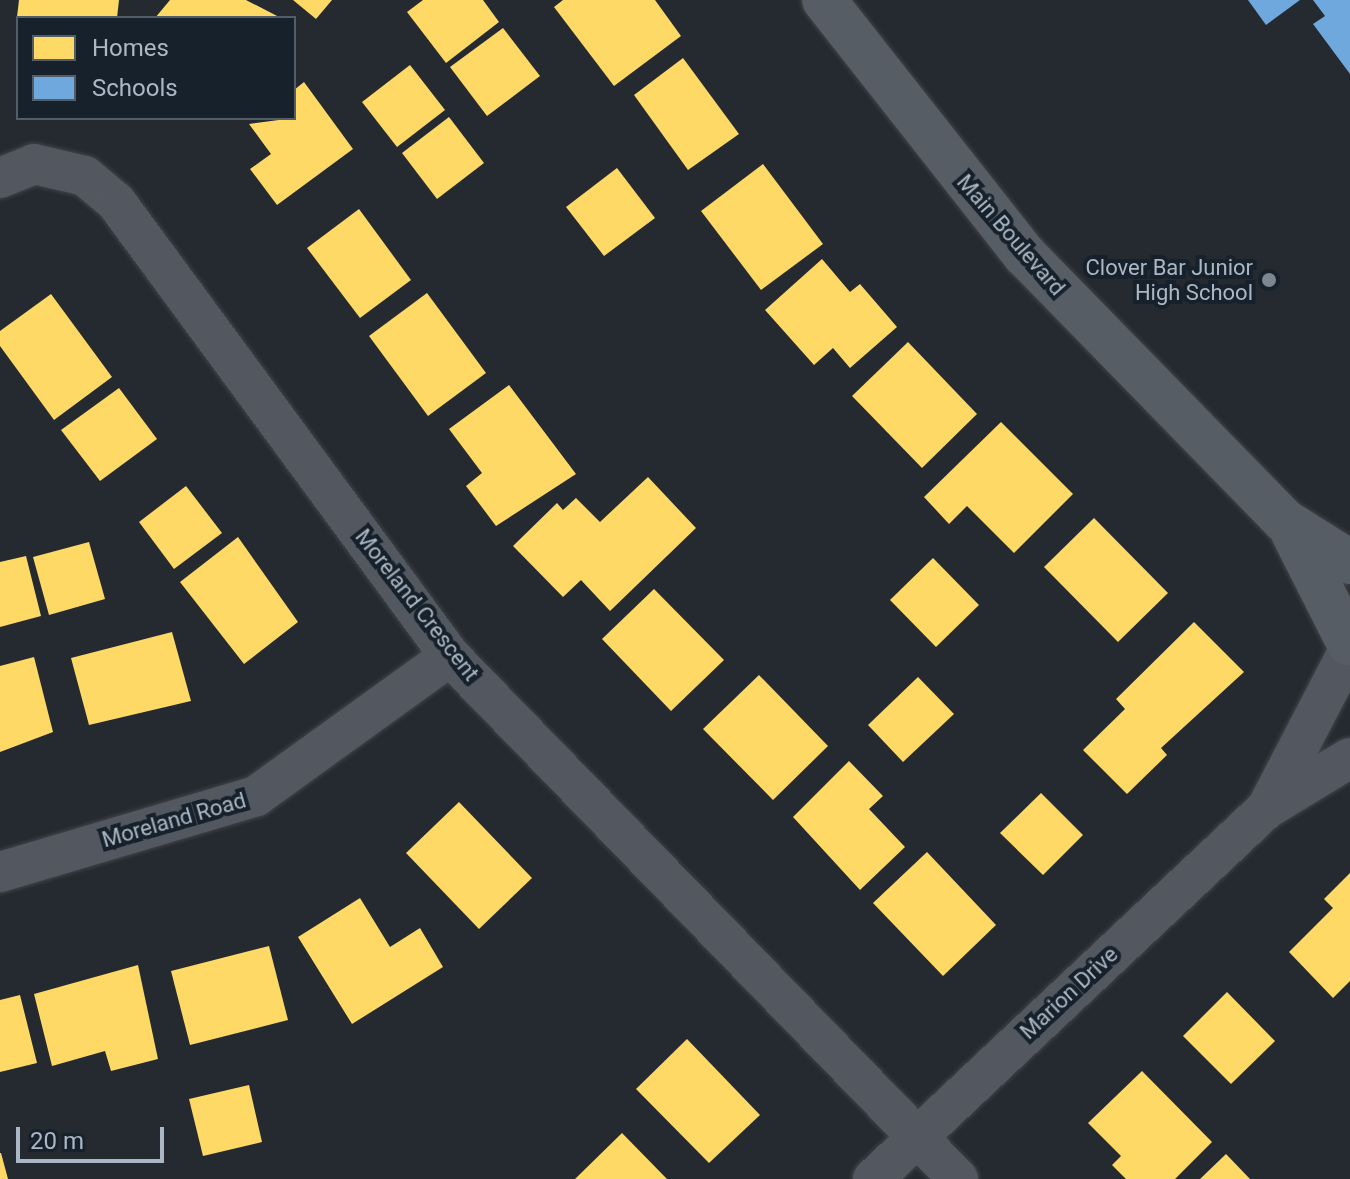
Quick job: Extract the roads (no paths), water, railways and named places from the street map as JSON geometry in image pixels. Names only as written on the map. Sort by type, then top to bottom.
[{"type":"street","name":"Main Boulevard","points":[[824,0],[1025,255],[1285,521],[1336,606],[1350,643],[1350,673]]},
{"type":"street","name":"Moreland Crescent","points":[[0,178],[34,164],[85,176],[116,202],[450,656],[958,1179]]},
{"type":"street","name":"Main Boulevard","points":[[1285,521],[1350,562]]},
{"type":"street","name":"Marion Drive","points":[[1266,809],[1349,650]]},
{"type":"street","name":"Moreland Road","points":[[0,872],[256,796],[450,656]]},
{"type":"street","name":"Marion Drive","points":[[873,1179],[1266,809],[1350,758]]},
{"type":"place","name":"Clover Bar Junior High School","points":[[1269,280]]}]
